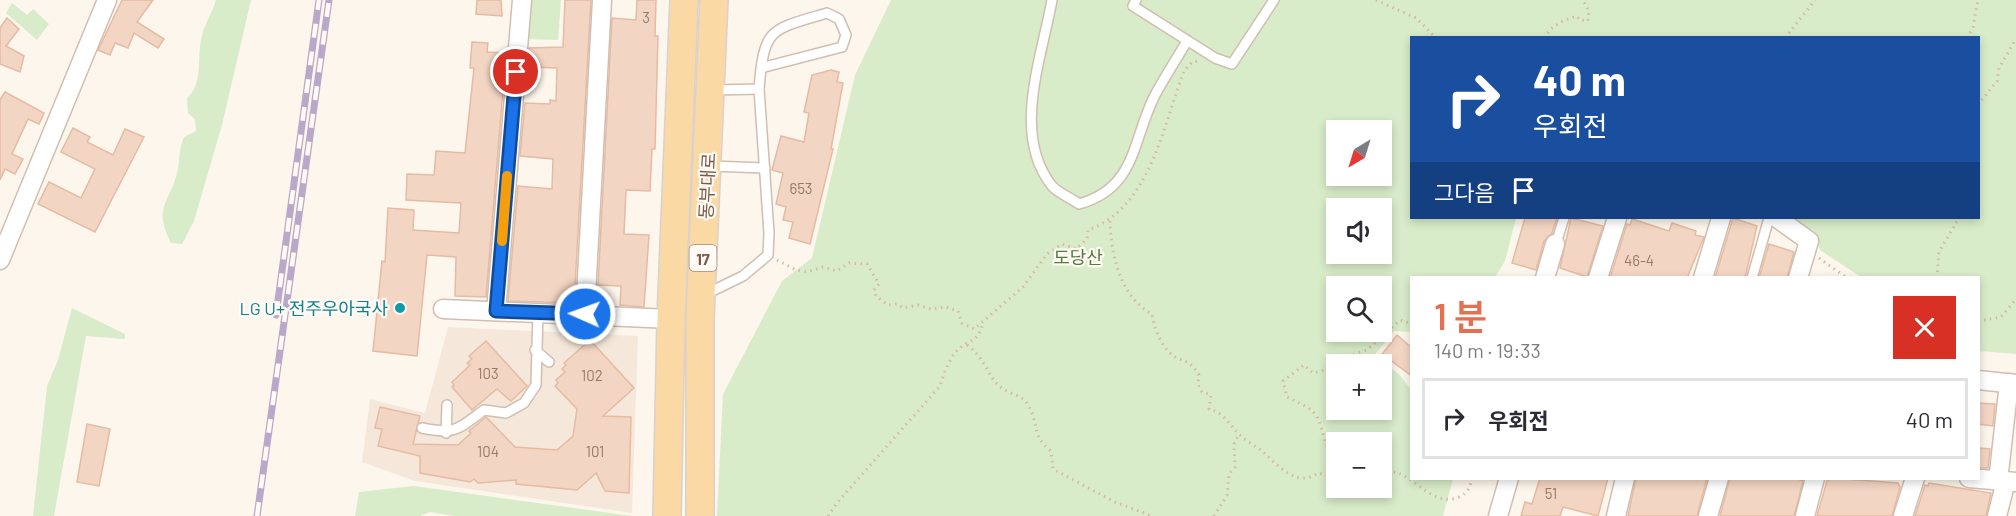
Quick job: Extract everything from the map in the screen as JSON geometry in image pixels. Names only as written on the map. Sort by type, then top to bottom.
[{"type":"main road","name":"동부대로","points":[[668,516],[671,319],[684,0]]},
{"type":"main road","name":"동부대로","points":[[699,516],[701,296],[714,0]]},
{"type":"street","points":[[0,260],[107,0]]},
{"type":"street","points":[[496,311],[522,0]]},
{"type":"street","points":[[585,314],[602,0]]},
{"type":"street","points":[[1599,276],[1617,219]]},
{"type":"street","points":[[1704,276],[1720,219]]},
{"type":"street","points":[[1778,219],[1809,241],[1799,276]]},
{"type":"street","points":[[1546,276],[1557,240]]},
{"type":"street","points":[[443,309],[671,319]]},
{"type":"street","points":[[1980,380],[2012,383],[2007,481],[1997,516]]},
{"type":"street","points":[[1980,479],[2007,481]]},
{"type":"street","points":[[1498,516],[1508,480]]},
{"type":"street","points":[[1616,516],[1625,480]]},
{"type":"street","points":[[1708,516],[1718,480]]},
{"type":"street","points":[[1805,516],[1814,480]]},
{"type":"street","points":[[1903,516],[1914,480]]},
{"type":"lane","points":[[1052,0],[1032,106],[1034,138],[1038,164],[1053,188],[1079,204],[1095,199],[1114,187],[1130,161],[1154,98],[1187,41]]},
{"type":"lane","points":[[1136,0],[1133,6],[1215,58],[1232,64],[1274,0]]},
{"type":"lane","points":[[701,296],[743,276],[768,255],[759,89],[761,68],[764,45],[782,26],[827,12],[839,19],[846,35],[842,47],[761,68]]},
{"type":"lane","points":[[711,90],[759,89]]},
{"type":"lane","points":[[708,166],[765,168]]},
{"type":"lane","points":[[1557,240],[1564,219]]},
{"type":"lane","points":[[1753,276],[1769,219]]},
{"type":"lane","points":[[422,428],[446,433],[461,427],[484,410],[506,413],[524,403],[536,385],[535,350],[538,312]]},
{"type":"lane","points":[[535,350],[549,362]]},
{"type":"lane","points":[[446,433],[447,405]]},
{"type":"path","points":[[1376,0],[1416,18],[1434,36]]},
{"type":"path","points":[[1545,36],[1552,26],[1569,18],[1577,16],[1580,20],[1588,21],[1589,11],[1583,0]]},
{"type":"path","points":[[1787,36],[1815,0]]},
{"type":"path","points":[[1968,36],[1973,27],[1978,0]]},
{"type":"path","points":[[1980,102],[1997,81],[1999,68],[2016,39]]},
{"type":"path","points":[[768,255],[796,270],[807,272],[823,267],[837,271],[849,263],[867,264],[879,284],[874,290],[876,296],[888,305],[897,304],[903,308],[923,305],[931,309],[946,307],[958,311],[962,323],[974,329],[984,323],[1009,297],[1023,287],[1047,254],[1062,244],[1077,249],[1087,239],[1088,230],[1110,221],[1117,215],[1146,174],[1184,71],[1192,62],[1215,58]]},
{"type":"path","points":[[1937,276],[1939,252],[1958,219]]},
{"type":"path","points":[[1110,221],[1110,238],[1119,277],[1141,309],[1152,314],[1154,327],[1169,352],[1191,362],[1199,375],[1198,384],[1202,392],[1211,395],[1209,409],[1228,419],[1239,434],[1265,454],[1280,470],[1300,478],[1310,479],[1318,473],[1326,475]]},
{"type":"path","points":[[1806,248],[1844,276]]},
{"type":"path","points":[[1980,321],[2001,317],[2016,299]]},
{"type":"path","points":[[1326,440],[1322,422],[1308,406],[1287,398],[1283,381],[1304,365],[1312,372],[1329,369],[1340,359],[1367,350],[1400,320],[1410,323]]},
{"type":"path","points":[[828,516],[842,496],[940,386],[945,370],[961,347],[978,337],[984,323]]},
{"type":"path","points":[[967,345],[980,354],[1001,388],[1025,400],[1033,416],[1040,443],[1051,451],[1053,469],[1115,502],[1152,516]]},
{"type":"path","points":[[1214,516],[1227,495],[1229,474],[1235,467],[1234,444],[1239,434]]},
{"type":"path","points":[[1392,471],[1445,501],[1463,496],[1470,488],[1472,480]]},
{"type":"shaded area","points":[[448,327],[638,336],[632,513],[415,481],[362,462],[370,399],[425,413]]},
{"type":"green space","points":[[216,0],[251,0],[222,125],[194,221],[182,244],[171,243],[163,220],[163,212],[175,180],[184,137],[196,131],[195,119],[188,113],[187,98],[195,86],[202,35]]},
{"type":"green space","points":[[527,0],[561,0],[558,40],[525,39]]},
{"type":"green space","name":"도당산","points":[[891,0],[2016,0],[2016,354],[1980,351],[1980,276],[1859,276],[1820,250],[1815,237],[1791,219],[1980,219],[1980,36],[1410,36],[1410,219],[1516,219],[1505,261],[1496,276],[1410,276],[1410,332],[1394,331],[1392,334],[1392,276],[1326,276],[1326,342],[1385,342],[1376,354],[1326,354],[1326,420],[1392,420],[1392,369],[1400,375],[1410,389],[1410,480],[1453,480],[1443,516],[717,516],[723,394],[782,281],[812,258],[855,75]]},
{"type":"green space","points":[[12,3],[27,15],[33,9],[49,24],[37,40],[6,13]]},
{"type":"green space","points":[[72,308],[125,334],[125,339],[86,336],[54,516],[33,516],[47,386],[58,360]]},
{"type":"green space","points":[[414,486],[632,516],[454,516],[430,512],[420,516],[355,516],[359,492]]},
{"type":"building","points":[[122,0],[153,0],[137,22],[164,39],[158,48],[134,33],[128,48],[115,43],[110,55],[98,50]]},
{"type":"building","points":[[477,0],[501,0],[502,16],[476,14]]},
{"type":"building","points":[[565,0],[591,0],[574,303],[508,301],[518,186],[552,189],[553,159],[520,156],[525,103],[550,104],[550,100],[556,101],[557,68],[528,67],[529,48],[563,47]]},
{"type":"building","points":[[637,0],[656,0],[655,36],[658,36],[655,149],[652,149],[650,191],[626,190],[624,234],[649,235],[644,307],[620,305],[621,286],[598,285],[612,18],[636,20]]},
{"type":"building","points":[[7,18],[19,29],[6,46],[24,56],[20,72],[0,64],[0,28]]},
{"type":"building","points":[[472,42],[488,43],[487,52],[506,53],[486,297],[455,296],[456,257],[427,255],[417,356],[373,351],[382,261],[385,262],[388,208],[414,210],[413,230],[459,233],[461,203],[406,200],[407,174],[434,175],[436,151],[465,153],[474,68],[470,68]]},
{"type":"building","points":[[831,70],[839,72],[837,82],[843,83],[831,149],[833,149],[810,244],[789,238],[793,222],[783,220],[786,207],[776,204],[783,173],[772,170],[781,136],[804,142],[809,113],[804,112],[812,75]]},
{"type":"building","points":[[5,92],[44,113],[39,124],[28,119],[12,154],[23,159],[15,174],[5,169],[0,180],[0,100]]},
{"type":"building","points":[[73,128],[90,137],[87,142],[113,155],[125,129],[144,137],[95,232],[38,204],[49,182],[81,198],[95,169],[61,152]]},
{"type":"building","points":[[1525,219],[1557,219],[1552,233],[1544,241],[1536,270],[1512,263]]},
{"type":"building","points":[[1571,219],[1603,226],[1587,276],[1560,268]]},
{"type":"building","points":[[1632,219],[1669,231],[1672,223],[1696,231],[1695,235],[1704,237],[1688,276],[1611,276],[1627,224],[1630,225]]},
{"type":"building","points":[[1733,219],[1757,226],[1745,276],[1716,276]]},
{"type":"building","points":[[1769,244],[1794,252],[1788,276],[1760,276]]},
{"type":"building","points":[[1397,335],[1410,346],[1410,375],[1392,361],[1392,354],[1382,354]]},
{"type":"building","points":[[590,340],[634,388],[603,416],[631,417],[629,493],[605,491],[596,473],[577,490],[516,484],[516,480],[478,483],[474,479],[470,482],[420,473],[420,456],[378,446],[382,429],[375,428],[380,407],[420,416],[413,444],[458,445],[471,433],[469,431],[486,417],[515,447],[557,450],[573,436],[577,409],[555,386],[558,383],[556,380],[565,372],[562,369],[566,365],[564,363]]},
{"type":"building","points":[[486,341],[527,386],[511,401],[497,389],[472,410],[452,387],[454,385],[452,382],[470,365],[467,363],[472,359],[469,356]]},
{"type":"building","points":[[1980,403],[1995,404],[1993,426],[1980,424]]},
{"type":"building","points":[[87,424],[110,429],[99,486],[77,482]]},
{"type":"building","points":[[1980,448],[1990,449],[1988,468],[1980,468]]},
{"type":"building","points":[[1539,480],[1607,480],[1598,516],[1563,507],[1560,516],[1521,516],[1525,502],[1532,504]]},
{"type":"building","points":[[1636,480],[1706,480],[1697,516],[1628,516]]},
{"type":"building","points":[[1729,480],[1803,481],[1794,516],[1720,516]]},
{"type":"building","points":[[1858,480],[1898,483],[1900,487],[1892,516],[1817,516],[1827,481]]},
{"type":"building","points":[[1929,483],[1991,493],[1986,516],[1915,516],[1925,485],[1928,486]]},
{"type":"railway","points":[[276,315],[319,0]]},
{"type":"railway","points":[[257,516],[329,0]]},
{"type":"slow traffic","points":[[502,241],[507,176]]},
{"type":"place","name":"LG U+ 전주우아국사","points":[[400,308]]},
{"type":"route","points":[[516,72],[496,311],[585,314]]}]
